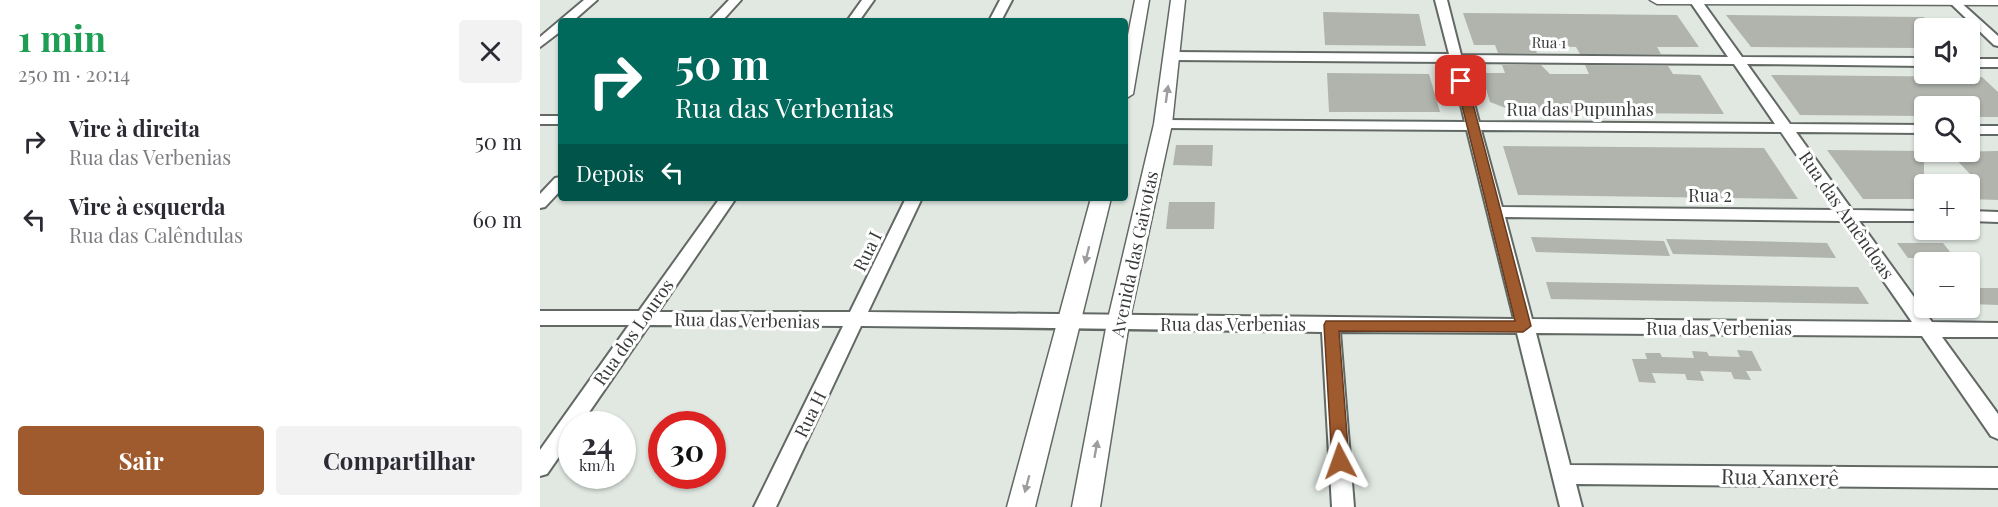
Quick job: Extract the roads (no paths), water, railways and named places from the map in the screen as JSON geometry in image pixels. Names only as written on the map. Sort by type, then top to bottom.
[{"type":"street","points":[[570,18],[591,0]]},
{"type":"street","points":[[718,18],[735,0]]},
{"type":"street","points":[[855,18],[868,0]]},
{"type":"street","points":[[997,18],[1006,0]]},
{"type":"street","points":[[1128,77],[1142,0]]},
{"type":"street","name":"Avenida das Gaivotas","points":[[1086,507],[1118,323],[1163,124],[1178,0]]},
{"type":"street","points":[[1441,0],[1571,507]]},
{"type":"street","points":[[1657,0],[1998,1]]},
{"type":"street","name":"Rua das Amêndoas","points":[[1695,0],[1998,430]]},
{"type":"street","points":[[1952,1],[1998,42]]},
{"type":"street","points":[[540,43],[558,28]]},
{"type":"street","name":"Rua 1","points":[[1172,56],[1914,62]]},
{"type":"street","points":[[1980,63],[1998,63]]},
{"type":"street","points":[[540,120],[558,120]]},
{"type":"street","name":"Rua das Pupunhas","points":[[1163,124],[1914,129]]},
{"type":"street","points":[[1980,130],[1998,130]]},
{"type":"street","points":[[540,203],[558,184]]},
{"type":"street","name":"Rua dos Louros","points":[[540,467],[726,201]]},
{"type":"street","name":"Rua I","points":[[855,321],[913,201]]},
{"type":"street","points":[[1021,507],[1100,201]]},
{"type":"street","name":"Rua 2","points":[[1495,212],[1914,216]]},
{"type":"street","points":[[1980,216],[1998,217]]},
{"type":"street","name":"Rua das Verbenias","points":[[540,318],[855,321],[1071,320],[1118,323],[1998,330]]},
{"type":"street","name":"Rua H","points":[[765,507],[855,321]]},
{"type":"street","points":[[1331,325],[1343,507]]},
{"type":"street","name":"Rua Xanxerê","points":[[1562,474],[1998,478]]}]
